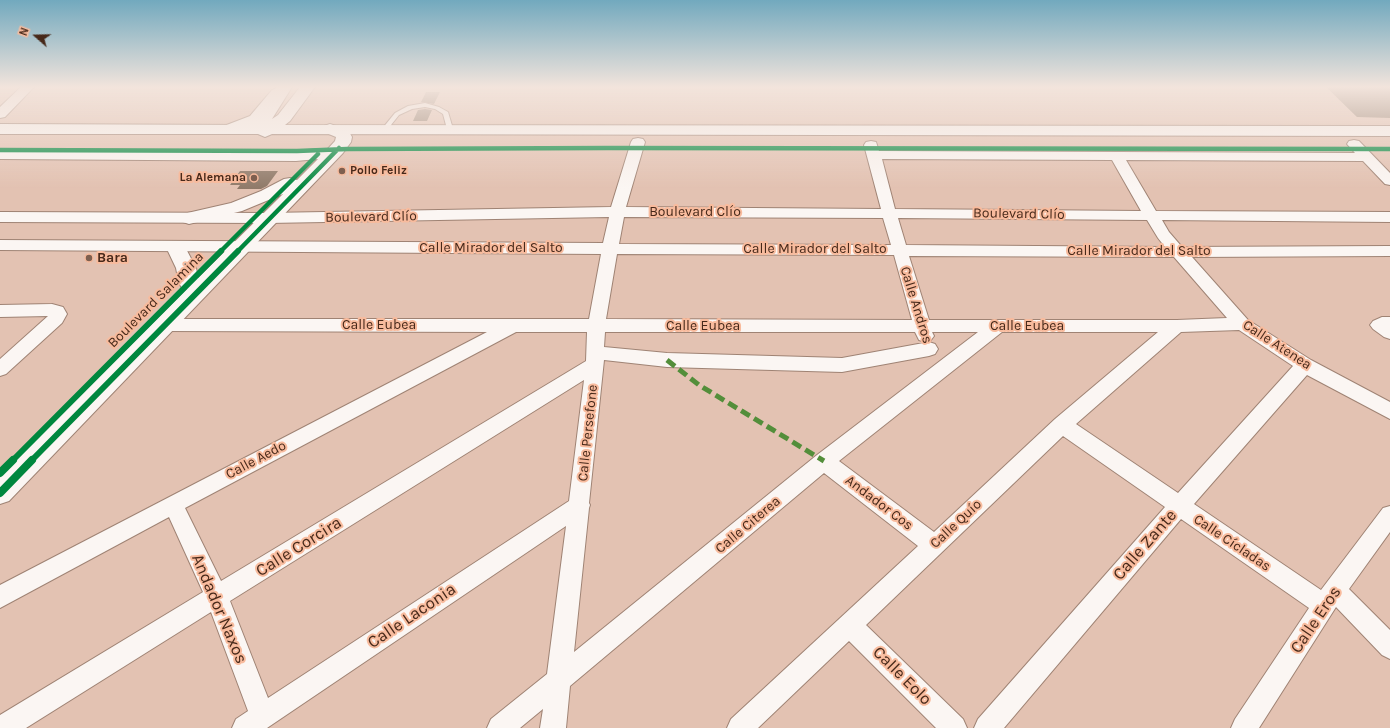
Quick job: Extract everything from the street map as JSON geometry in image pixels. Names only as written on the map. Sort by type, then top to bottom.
[{"type":"main road","points":[[232,136],[253,121]]},
{"type":"main road","points":[[265,134],[271,121]]},
{"type":"main road","points":[[265,134],[280,121]]},
{"type":"main road","points":[[299,121],[335,141]]},
{"type":"main road","points":[[0,129],[207,129],[232,136]]},
{"type":"main road","points":[[194,143],[204,141],[215,134],[207,129]]},
{"type":"main road","points":[[0,142],[194,143],[232,136],[313,129]]},
{"type":"main road","points":[[0,154],[296,156],[335,141],[347,139],[365,129],[1390,131]]},
{"type":"main road","points":[[265,134],[335,141],[638,142],[872,149],[1390,144]]},
{"type":"main road","name":"Boulevard Salamina","points":[[261,218],[290,183],[335,141]]},
{"type":"main road","name":"Boulevard Salamina","points":[[0,493],[164,325],[233,247],[335,141]]},
{"type":"main road","points":[[189,218],[236,207],[267,195],[290,183]]},
{"type":"main road","points":[[176,247],[186,268],[189,283]]},
{"type":"main road","name":"Boulevard Salamina","points":[[0,473],[189,283],[233,247]]},
{"type":"street","name":"Calle Persefone","points":[[553,728],[580,505],[595,359],[596,326],[617,212],[638,142]]},
{"type":"street","points":[[1354,144],[1390,181]]},
{"type":"street","points":[[872,149],[1116,156],[1367,157]]},
{"type":"street","name":"Calle Andros","points":[[872,149],[889,213],[937,373]]},
{"type":"street","name":"Calle Atenea","points":[[1116,156],[1151,216],[1176,252],[1242,324],[1305,365],[1390,411]]},
{"type":"street","name":"Boulevard Clío","points":[[0,217],[261,218],[617,212],[1390,217]]},
{"type":"street","name":"Calle Mirador del Salto","points":[[0,245],[1176,252],[1390,251]]},
{"type":"street","points":[[0,311],[52,310],[57,311],[59,314],[0,369]]},
{"type":"street","points":[[1390,323],[1382,323],[1379,325],[1390,333]]},
{"type":"street","name":"Calle Eubea","points":[[164,325],[1176,326],[1242,324]]},
{"type":"street","name":"Calle Citerea","points":[[500,728],[824,461],[999,325]]},
{"type":"street","name":"Calle Aedo","points":[[0,598],[173,504],[513,326]]},
{"type":"street","name":"Calle Quío","points":[[740,728],[1062,425],[1176,326]]},
{"type":"street","points":[[595,359],[842,364],[929,349]]},
{"type":"street","name":"Calle Corcira","points":[[3,728],[217,597],[595,359]]},
{"type":"street","name":"Calle Zante","points":[[987,728],[1179,506],[1305,365]]},
{"type":"street","name":"Calle Cícladas","points":[[1062,425],[1179,506],[1330,598],[1390,648]]},
{"type":"street","name":"Andador Cos","points":[[824,461],[934,545]]},
{"type":"street","name":"Andador Naxos","points":[[173,504],[217,597],[254,722]]},
{"type":"street","name":"Calle Laconia","points":[[254,722],[580,505]]},
{"type":"street","name":"Calle Eros","points":[[1244,728],[1330,598],[1390,515]]},
{"type":"street","name":"Calle Eolo","points":[[850,625],[954,728]]},
{"type":"lane","points":[[385,129],[391,121]]},
{"type":"lane","points":[[448,121],[450,130]]},
{"type":"building","name":"La Alemana","points":[[240,171],[278,171],[267,186],[261,189],[237,189],[240,185],[230,185]]},
{"type":"marked path","points":[[667,360],[699,385],[824,461]]},
{"type":"cycle path","points":[[0,493],[339,148]]},
{"type":"cycle path","points":[[0,150],[297,151],[347,149],[608,148],[1390,149]]},
{"type":"cycle path","points":[[0,473],[318,154]]},
{"type":"place","name":"Pollo Feliz","points":[[342,171]]},
{"type":"place","name":"La Alemana","points":[[254,178]]},
{"type":"place","name":"Bara","points":[[89,258]]}]
